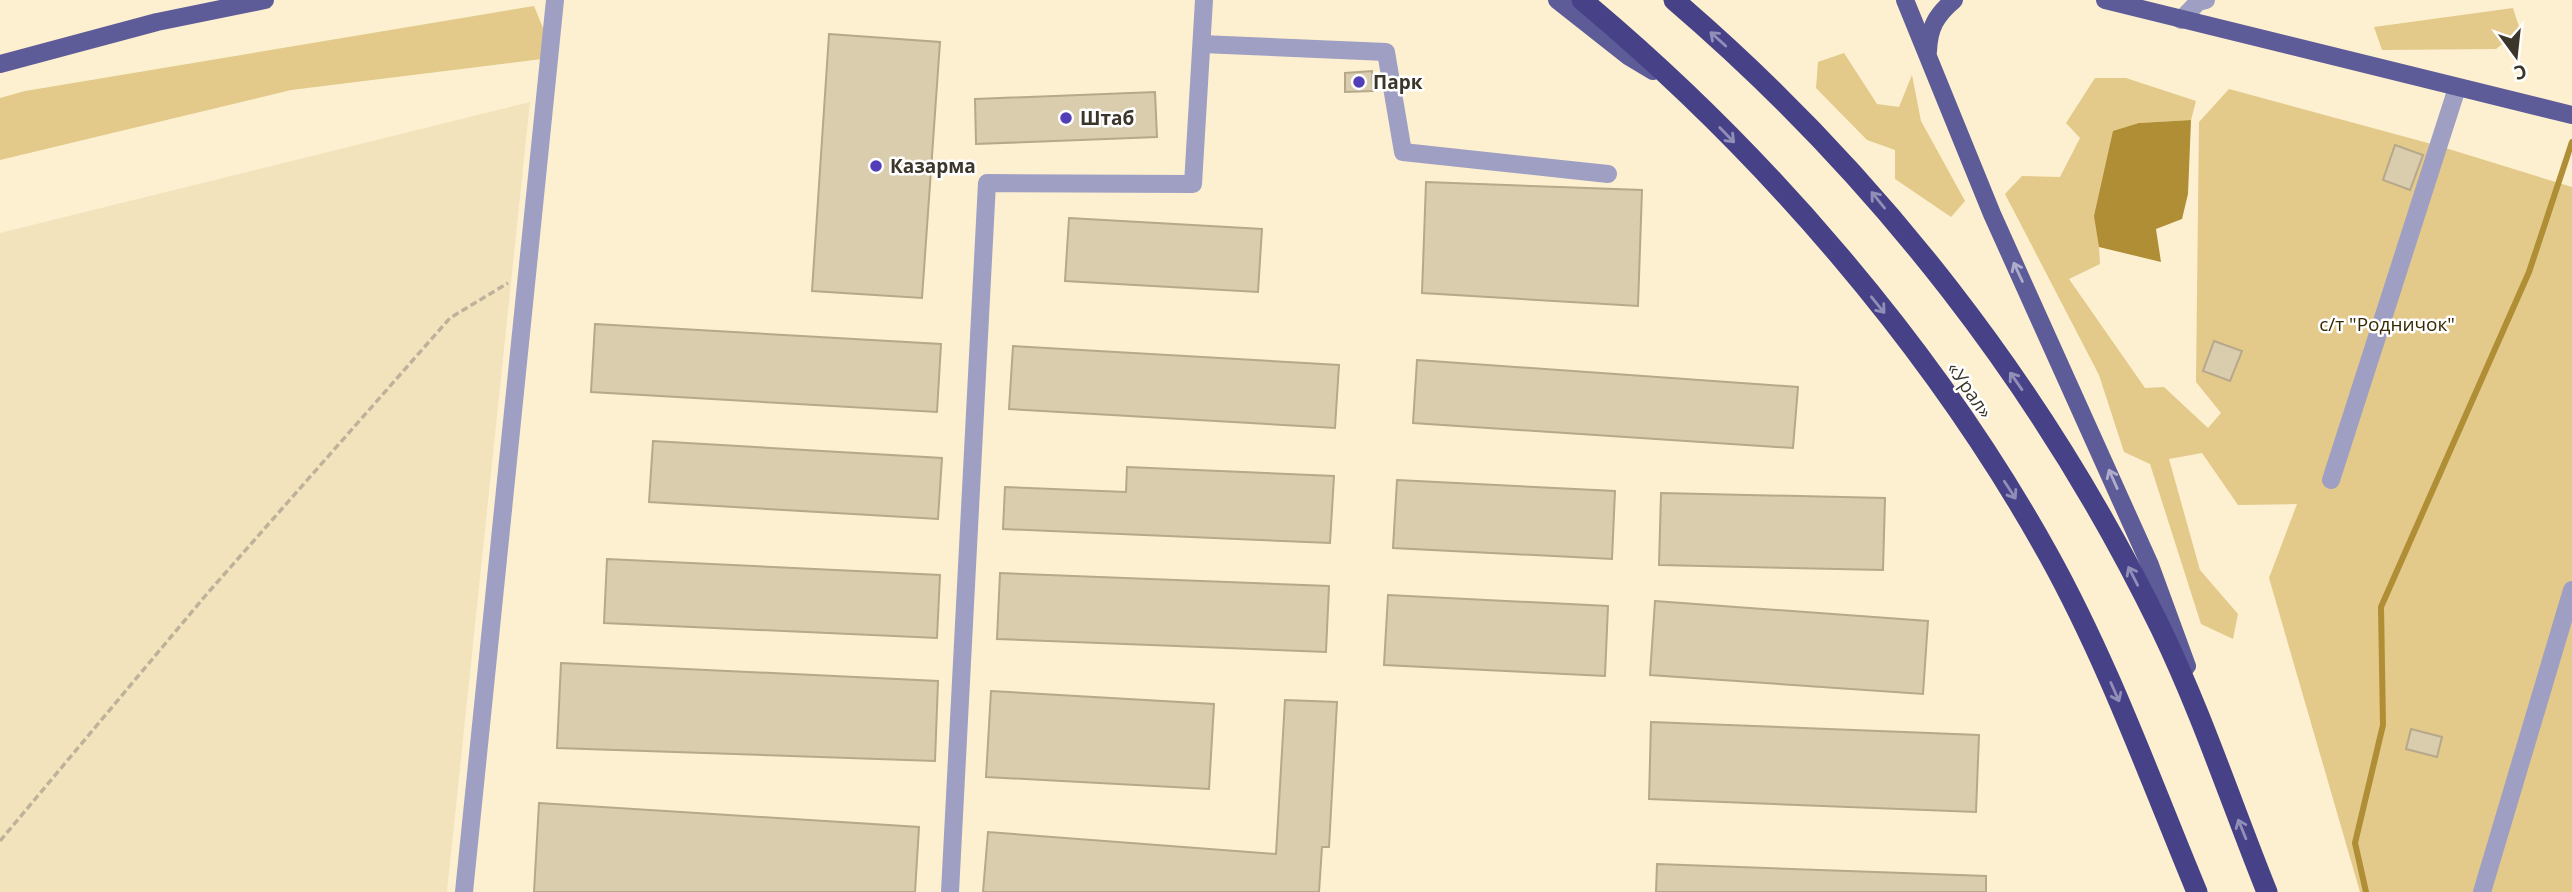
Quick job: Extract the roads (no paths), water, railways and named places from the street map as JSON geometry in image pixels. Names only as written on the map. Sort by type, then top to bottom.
[{"type":"highway","name":"«Урал»","points":[[1582,0],[1679,86],[1837,253],[1950,400],[2049,556],[2113,688],[2197,892]]},
{"type":"highway","points":[[1674,0],[1782,97],[1854,172],[1957,296],[2030,401],[2121,552],[2162,631],[2267,892]]},
{"type":"main road","points":[[0,64],[157,22],[265,0]]},
{"type":"main road","points":[[1558,0],[1628,56],[1679,86]]},
{"type":"main road","points":[[1905,0],[1992,214],[2150,565],[2186,663],[2211,750]]},
{"type":"main road","points":[[1928,58],[1929,33],[1940,12],[1954,0]]},
{"type":"main road","points":[[2105,0],[2572,115]]},
{"type":"lane","points":[[464,892],[555,0]]},
{"type":"lane","points":[[950,892],[987,183],[1193,184],[1204,0]]},
{"type":"lane","points":[[2181,20],[2198,2],[2206,0]]},
{"type":"lane","points":[[1202,44],[1386,51],[1403,152],[1608,174]]},
{"type":"lane","points":[[2331,480],[2457,88]]},
{"type":"lane","points":[[2482,892],[2572,590]]},
{"type":"waterway","points":[[2366,892],[2355,843],[2383,725],[2381,607],[2529,272],[2572,142]]},
{"type":"place","name":"Парк","points":[[1359,82]]},
{"type":"place","name":"Штаб","points":[[1066,118]]},
{"type":"place","name":"Казарма","points":[[876,166]]},
{"type":"park label","name":"с/т \"Родничок\"","points":[[2387,324]]}]
